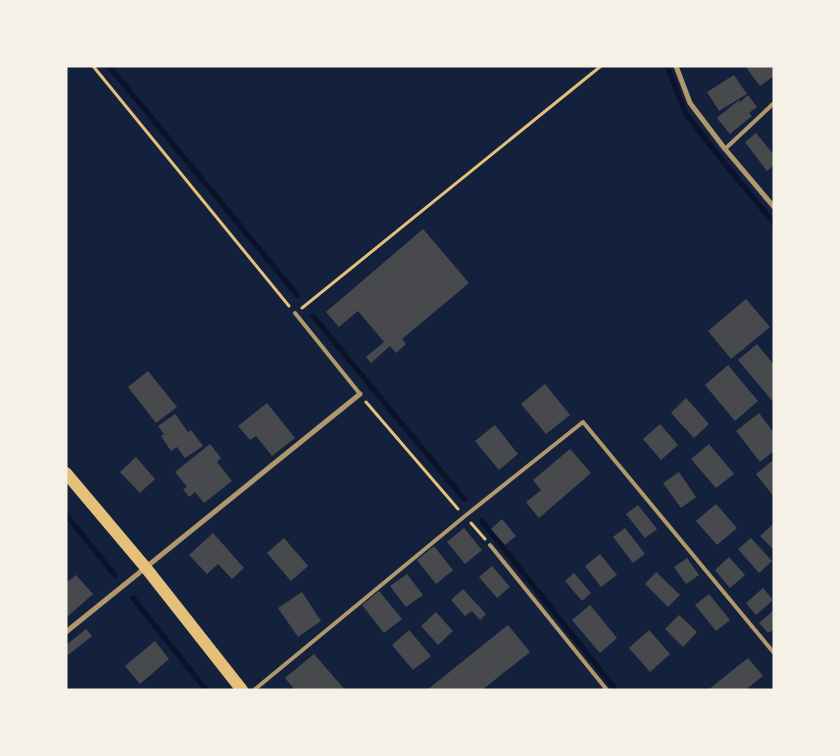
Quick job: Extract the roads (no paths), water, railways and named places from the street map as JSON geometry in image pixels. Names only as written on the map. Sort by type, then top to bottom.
[{"type":"main road","points":[[66,472],[146,568],[242,690]]},
{"type":"street","points":[[676,66],[690,103],[725,150],[774,207]]},
{"type":"street","points":[[66,632],[360,394]]},
{"type":"lane","points":[[725,150],[774,103]]},
{"type":"lane","points":[[295,313],[360,394]]},
{"type":"lane","points":[[254,690],[465,516],[583,422],[774,653]]},
{"type":"lane","points":[[490,545],[607,690]]},
{"type":"waterway","points":[[109,66],[297,295]]},
{"type":"waterway","points":[[667,66],[686,114],[774,223]]},
{"type":"waterway","points":[[313,316],[464,499]]},
{"type":"waterway","points":[[66,515],[115,575]]},
{"type":"waterway","points":[[482,521],[616,690]]},
{"type":"waterway","points":[[133,598],[206,690]]}]
